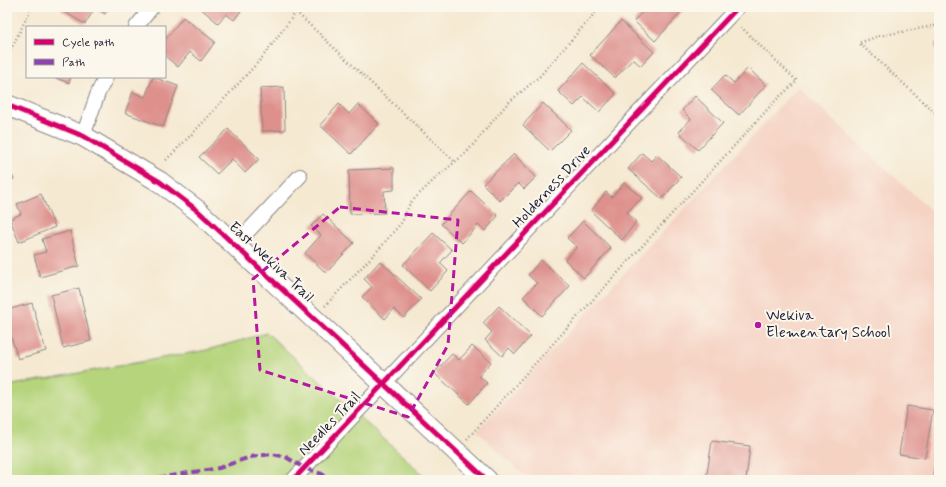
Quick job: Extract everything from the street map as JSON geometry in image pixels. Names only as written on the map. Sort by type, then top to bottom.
[{"type":"street","points":[[137,26],[152,7]]},
{"type":"street","name":"Holderness Drive","points":[[384,384],[734,11]]},
{"type":"street","points":[[83,136],[98,93],[106,78]]},
{"type":"street","name":"East Wekiva Trail","points":[[7,105],[83,136],[160,182],[198,210],[488,480]]},
{"type":"street","points":[[235,245],[300,176]]},
{"type":"street","name":"Needles Trail","points":[[293,480],[384,384]]},
{"type":"path","points":[[7,57],[32,7]]},
{"type":"path","points":[[166,160],[261,59],[300,7]]},
{"type":"path","points":[[314,318],[393,233],[402,222],[410,203],[466,152],[507,104],[540,76],[600,7]]},
{"type":"path","points":[[457,451],[563,332],[609,284],[776,100],[798,81],[734,11]]},
{"type":"path","points":[[296,12],[455,162]]},
{"type":"path","points":[[939,25],[879,36],[859,43],[939,116]]},
{"type":"highlighted area","points":[[340,207],[458,220],[448,345],[408,417],[260,370],[253,279]]},
{"type":"shaded area","name":"Wekiva Elementary School","points":[[798,87],[939,218],[939,480],[529,480],[477,431]]},
{"type":"green space","points":[[267,333],[429,480],[7,480],[7,386],[207,350]]},
{"type":"building","points":[[63,7],[109,7],[105,14],[95,8],[85,24],[61,10]]},
{"type":"building","points":[[199,7],[244,7],[234,20],[226,14],[218,23]]},
{"type":"building","points":[[647,7],[685,8],[655,41],[634,21]]},
{"type":"building","points":[[183,17],[215,42],[201,61],[190,52],[178,67],[166,57],[166,39]]},
{"type":"building","points":[[621,21],[654,52],[641,66],[633,59],[615,78],[590,55]]},
{"type":"building","points":[[939,42],[939,59],[938,59],[935,43]]},
{"type":"building","points":[[583,63],[616,94],[599,112],[583,97],[574,106],[558,91]]},
{"type":"building","points":[[748,68],[766,85],[739,115],[711,90],[725,75],[734,83]]},
{"type":"building","points":[[56,78],[71,78],[69,83]]},
{"type":"building","points":[[153,78],[178,86],[163,127],[125,113],[133,92],[145,97]]},
{"type":"building","points":[[284,87],[285,130],[262,131],[260,88]]},
{"type":"building","points":[[695,96],[723,123],[698,150],[679,132],[691,119],[682,110]]},
{"type":"building","points":[[543,103],[571,130],[550,151],[523,125]]},
{"type":"building","points":[[339,104],[349,114],[358,104],[379,124],[351,154],[320,125]]},
{"type":"building","points":[[228,129],[259,159],[245,173],[232,159],[217,174],[199,157]]},
{"type":"building","points":[[642,153],[651,161],[657,155],[681,177],[662,199],[628,169]]},
{"type":"building","points":[[514,154],[536,177],[524,189],[518,183],[500,201],[483,184]]},
{"type":"building","points":[[7,167],[14,179],[7,183]]},
{"type":"building","points":[[394,168],[394,190],[384,191],[385,213],[350,214],[349,170]]},
{"type":"building","points":[[624,183],[642,198],[627,212],[636,222],[622,240],[591,211],[606,192],[612,197]]},
{"type":"building","points":[[471,191],[498,216],[485,231],[478,225],[462,243],[441,224]]},
{"type":"building","points":[[41,194],[55,227],[19,242],[10,219],[21,214],[17,204]]},
{"type":"building","points":[[323,214],[354,243],[326,273],[305,253],[321,235],[311,226]]},
{"type":"building","points":[[583,221],[611,248],[584,278],[565,260],[577,247],[567,238]]},
{"type":"building","points":[[70,231],[79,266],[40,277],[34,255],[46,252],[42,239]]},
{"type":"building","points":[[433,233],[452,250],[440,263],[448,271],[430,291],[403,265]]},
{"type":"building","points":[[541,260],[570,286],[542,316],[523,297],[537,283],[528,275]]},
{"type":"building","points":[[380,261],[421,299],[404,318],[394,309],[385,319],[362,297],[372,287],[364,279]]},
{"type":"building","points":[[79,288],[91,341],[63,348],[51,295]]},
{"type":"building","points":[[32,303],[46,351],[18,359],[7,324],[7,310]]},
{"type":"building","points":[[499,306],[531,336],[515,354],[509,348],[502,356],[485,340],[492,332],[483,323]]},
{"type":"building","points":[[472,346],[491,362],[479,376],[487,383],[469,404],[434,373],[452,354],[459,360]]},
{"type":"building","points":[[907,406],[933,410],[925,458],[899,454]]},
{"type":"building","points":[[712,441],[750,446],[746,480],[706,480]]},
{"type":"building","points":[[938,444],[939,480],[932,480]]},
{"type":"marked path","points":[[145,480],[219,468],[250,457],[272,454],[286,457],[304,468],[322,474],[330,480]]},
{"type":"cycle path","points":[[293,480],[738,7]]},
{"type":"cycle path","points":[[7,105],[83,136],[160,182],[198,211],[487,480]]},
{"type":"place","name":"Wekiva Elementary School","points":[[758,325]]}]
